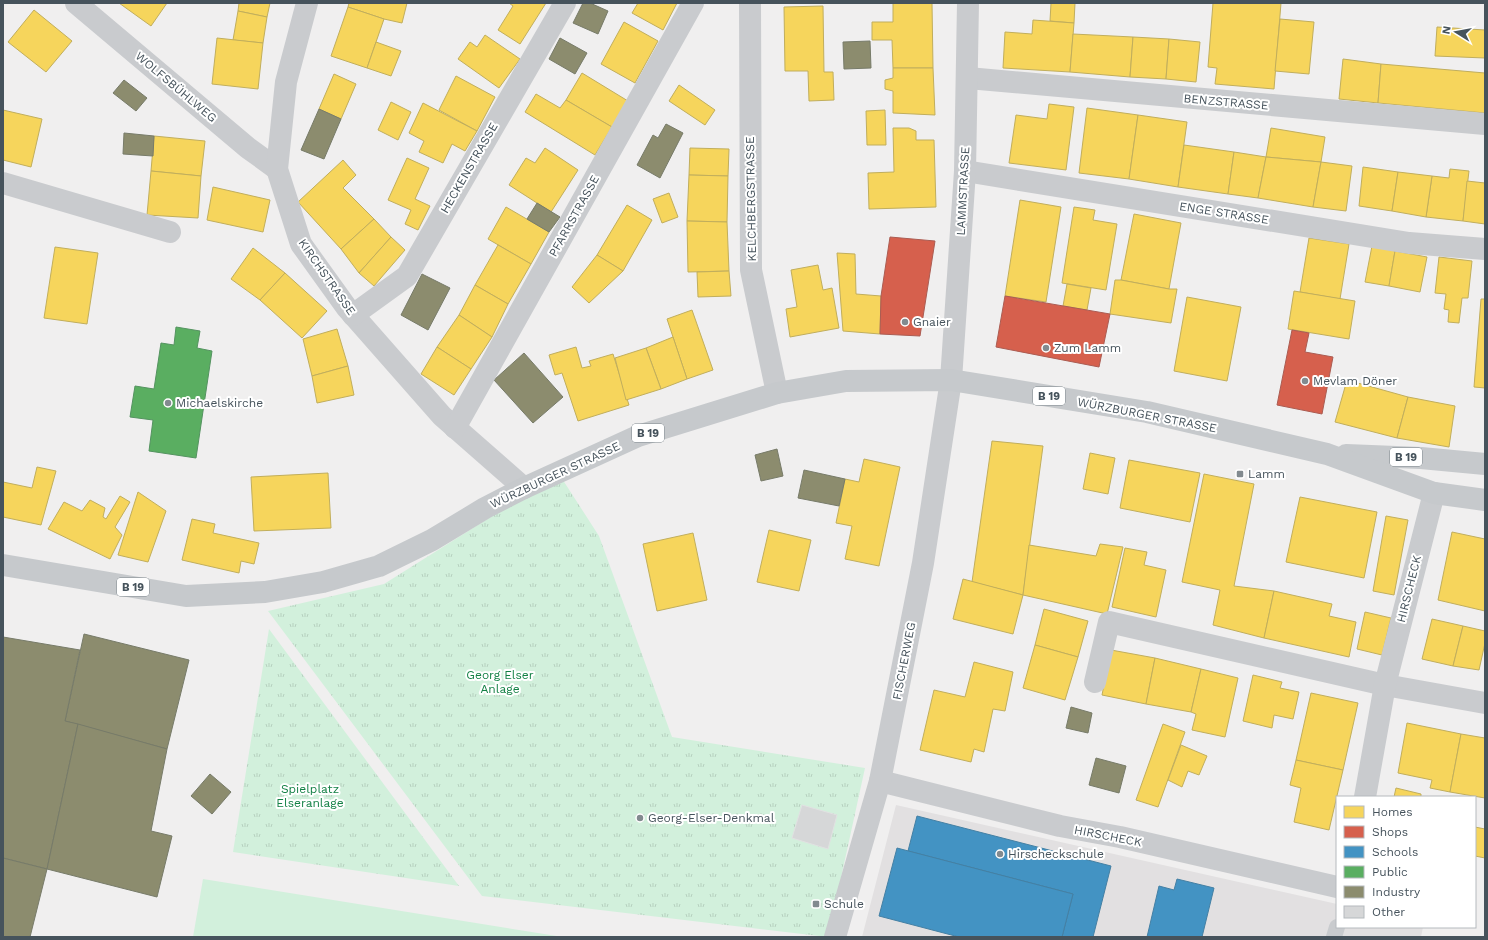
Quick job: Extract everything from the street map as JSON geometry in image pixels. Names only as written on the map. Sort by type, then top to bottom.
[{"type":"main road","name":"WÜRZBURGER STRASSE","points":[[3,565],[186,596],[265,592],[323,582],[379,566],[432,540],[485,508],[524,488],[638,436],[777,393],[846,381],[951,380],[1147,412],[1327,454],[1434,494],[1485,500]]},
{"type":"main road","name":"WÜRZBURGER STRASSE","points":[[1327,454],[1421,458],[1485,464]]},
{"type":"street","name":"WOLFSBÜHLWEG","points":[[76,3],[248,148],[277,169]]},
{"type":"street","name":"KIRCHSTRASSE","points":[[307,3],[286,82],[277,169],[301,244],[353,315],[442,416],[524,488]]},
{"type":"street","name":"HECKENSTRASSE","points":[[353,315],[406,276],[565,3]]},
{"type":"street","name":"PFARRSTRASSE","points":[[455,428],[693,3]]},
{"type":"street","name":"KELCHBERGSTRASSE","points":[[750,3],[751,270],[777,393]]},
{"type":"street","name":"LAMMSTRASSE","points":[[951,380],[965,171],[968,78],[968,3]]},
{"type":"street","name":"BENZSTRASSE","points":[[968,78],[1485,124]]},
{"type":"street","name":"ENGE STRASSE","points":[[965,171],[1409,243],[1485,249]]},
{"type":"street","points":[[3,183],[170,232]]},
{"type":"street","name":"FISCHERWEG","points":[[835,937],[880,781],[923,563],[951,380]]},
{"type":"street","name":"HIRSCHECK","points":[[1365,796],[1385,686],[1434,494]]},
{"type":"street","points":[[1095,682],[1109,622],[1385,686],[1485,703]]},
{"type":"street","name":"HIRSCHECK","points":[[880,781],[1060,826],[1120,837],[1336,887]]},
{"type":"shaded area","name":"Hirscheckschule","points":[[896,805],[1336,904],[1336,928],[1423,928],[1421,937],[862,937]]},
{"type":"green space","name":"Georg Elser Anlage","points":[[559,474],[599,536],[672,737],[865,768],[828,937],[482,896],[268,611],[384,584]]},
{"type":"green space","name":"Spielplatz Elseranlage","points":[[269,629],[459,886],[233,852]]},
{"type":"green space","points":[[203,879],[563,937],[193,937]]},
{"type":"building: Homes","points":[[119,3],[167,3],[151,26]]},
{"type":"building: Homes","points":[[239,3],[270,3],[267,17],[238,11]]},
{"type":"building: Homes","points":[[349,3],[407,3],[402,23],[384,19],[348,7]]},
{"type":"building: Homes","points":[[509,3],[546,3],[520,44],[498,30],[513,6]]},
{"type":"building: Homes","points":[[638,3],[677,3],[663,30],[632,13]]},
{"type":"building: Homes","points":[[893,3],[932,3],[933,68],[893,68],[892,40],[872,40],[872,22],[893,22]]},
{"type":"building: Homes","points":[[1051,3],[1075,3],[1074,23],[1050,21]]},
{"type":"building: Homes","points":[[1213,3],[1281,3],[1274,89],[1215,84],[1217,68],[1208,67]]},
{"type":"building: Homes","points":[[823,6],[824,72],[833,72],[834,100],[809,101],[808,71],[785,71],[784,7]]},
{"type":"building: Homes","points":[[348,7],[384,19],[367,68],[331,56]]},
{"type":"building: Homes","points":[[34,10],[72,41],[46,72],[8,42]]},
{"type":"building: Homes","points":[[238,11],[267,17],[263,43],[233,40]]},
{"type":"building: Homes","points":[[1280,19],[1314,22],[1309,74],[1275,71]]},
{"type":"building: Homes","points":[[1033,20],[1074,23],[1070,72],[1003,68],[1005,32],[1032,34]]},
{"type":"building: Homes","points":[[624,22],[658,41],[635,83],[601,64]]},
{"type":"building: Homes","points":[[1437,27],[1485,30],[1485,58],[1435,56]]},
{"type":"building: Homes","points":[[1073,34],[1133,37],[1130,77],[1070,72]]},
{"type":"building: Homes","points":[[485,35],[520,59],[499,88],[458,59],[470,42],[477,47]]},
{"type":"building: Homes","points":[[1133,37],[1169,39],[1166,79],[1130,77]]},
{"type":"building: Homes","points":[[217,38],[263,43],[258,89],[212,84]]},
{"type":"building: Homes","points":[[1169,39],[1200,42],[1196,82],[1166,79]]},
{"type":"building: Homes","points":[[376,42],[401,51],[391,76],[367,68]]},
{"type":"building: Homes","points":[[1343,59],[1381,64],[1378,103],[1339,99]]},
{"type":"building: Homes","points":[[1381,64],[1485,73],[1485,113],[1378,103]]},
{"type":"building: Homes","points":[[893,68],[933,68],[935,115],[893,113],[893,91],[885,89],[885,80],[893,78]]},
{"type":"building: Homes","points":[[582,73],[628,101],[612,127],[566,100]]},
{"type":"building: Homes","points":[[334,74],[356,84],[341,119],[319,109]]},
{"type":"building: Homes","points":[[456,76],[495,97],[477,131],[439,110]]},
{"type":"building: Homes","points":[[679,85],[715,110],[705,125],[669,101]]},
{"type":"building: Homes","points":[[536,94],[560,108],[566,100],[612,127],[595,155],[525,112]]},
{"type":"building: Homes","points":[[391,102],[411,112],[398,140],[378,130]]},
{"type":"building: Homes","points":[[423,103],[477,131],[465,151],[452,144],[443,163],[419,152],[424,141],[409,133]]},
{"type":"building: Homes","points":[[1049,104],[1074,107],[1066,170],[1009,163],[1016,115],[1047,119]]},
{"type":"building: Homes","points":[[1087,108],[1138,115],[1129,179],[1079,173]]},
{"type":"building: Homes","points":[[3,110],[42,119],[31,167],[3,160]]},
{"type":"building: Homes","points":[[885,110],[886,145],[867,145],[866,111]]},
{"type":"building: Homes","points":[[1138,115],[1187,122],[1178,187],[1129,179]]},
{"type":"building: Homes","points":[[893,128],[909,128],[916,131],[916,140],[934,140],[936,207],[869,209],[868,173],[894,172]]},
{"type":"building: Homes","points":[[1271,128],[1325,137],[1321,162],[1266,157]]},
{"type":"building: Homes","points":[[154,136],[205,141],[201,176],[151,171]]},
{"type":"building: Homes","points":[[1184,145],[1234,152],[1228,194],[1178,187]]},
{"type":"building: Homes","points":[[545,148],[578,170],[551,212],[509,185],[526,158],[535,163]]},
{"type":"building: Homes","points":[[690,148],[729,149],[728,176],[689,175]]},
{"type":"building: Homes","points":[[1234,152],[1266,157],[1258,198],[1228,194]]},
{"type":"building: Homes","points":[[1266,157],[1321,162],[1313,207],[1258,198]]},
{"type":"building: Homes","points":[[407,158],[429,168],[415,199],[430,206],[418,230],[405,224],[411,210],[388,200]]},
{"type":"building: Homes","points":[[343,160],[356,175],[343,188],[374,219],[341,249],[298,202]]},
{"type":"building: Homes","points":[[1321,162],[1352,166],[1346,211],[1313,207]]},
{"type":"building: Homes","points":[[1363,167],[1398,172],[1392,211],[1359,206]]},
{"type":"building: Homes","points":[[1450,169],[1469,171],[1463,221],[1426,217],[1432,176],[1449,178]]},
{"type":"building: Homes","points":[[151,171],[201,176],[198,218],[147,215]]},
{"type":"building: Homes","points":[[1398,172],[1432,176],[1426,217],[1392,211]]},
{"type":"building: Homes","points":[[689,175],[728,176],[727,222],[687,221]]},
{"type":"building: Homes","points":[[1467,181],[1485,183],[1485,224],[1463,221]]},
{"type":"building: Homes","points":[[213,187],[270,200],[263,232],[207,220]]},
{"type":"building: Homes","points":[[669,193],[678,217],[662,223],[653,199]]},
{"type":"building: Homes","points":[[1020,200],[1061,207],[1046,302],[1005,296]]},
{"type":"building: Homes","points":[[627,205],[652,220],[623,271],[597,255]]},
{"type":"building: Homes","points":[[506,207],[549,232],[531,264],[488,239]]},
{"type":"building: Homes","points":[[1074,207],[1095,210],[1093,220],[1117,224],[1106,290],[1062,283]]},
{"type":"building: Homes","points":[[1134,214],[1181,223],[1169,289],[1121,280]]},
{"type":"building: Homes","points":[[374,219],[391,237],[359,273],[341,249]]},
{"type":"building: Homes","points":[[687,221],[727,222],[729,271],[688,272]]},
{"type":"building: Homes","points":[[391,237],[405,250],[374,286],[359,273]]},
{"type":"building: Homes","points":[[1309,238],[1349,244],[1340,299],[1300,292]]},
{"type":"building: Homes","points":[[498,245],[531,264],[508,304],[475,285]]},
{"type":"building: Homes","points":[[1372,246],[1395,251],[1389,286],[1365,282]]},
{"type":"building: Homes","points":[[55,247],[98,253],[87,324],[44,318]]},
{"type":"building: Homes","points":[[253,248],[285,273],[260,300],[231,279]]},
{"type":"building: Homes","points":[[1395,251],[1427,257],[1420,292],[1389,286]]},
{"type":"building: Homes","points":[[837,253],[855,254],[856,294],[881,296],[880,334],[843,331]]},
{"type":"building: Homes","points":[[597,255],[623,271],[589,303],[572,287]]},
{"type":"building: Homes","points":[[1439,257],[1472,261],[1468,298],[1462,298],[1459,323],[1448,322],[1449,310],[1444,309],[1446,294],[1435,293]]},
{"type":"building: Homes","points":[[818,265],[823,290],[832,288],[839,328],[790,337],[786,309],[797,307],[791,270]]},
{"type":"building: Homes","points":[[729,271],[731,296],[698,297],[697,272]]},
{"type":"building: Homes","points":[[285,273],[327,311],[302,338],[260,300]]},
{"type":"building: Homes","points":[[1115,280],[1177,289],[1171,323],[1110,314]]},
{"type":"building: Homes","points":[[1067,284],[1091,288],[1087,310],[1063,306]]},
{"type":"building: Homes","points":[[475,285],[508,304],[492,337],[459,315]]},
{"type":"building: Homes","points":[[1294,291],[1355,301],[1349,339],[1288,329]]},
{"type":"building: Homes","points":[[1187,297],[1241,307],[1227,381],[1174,371]]},
{"type":"building: Homes","points":[[1481,299],[1485,299],[1485,388],[1474,387]]},
{"type":"building: Homes","points":[[692,310],[713,370],[687,379],[667,319]]},
{"type":"building: Homes","points":[[459,315],[492,337],[471,369],[437,347]]},
{"type":"building: Homes","points":[[337,329],[348,366],[312,376],[303,339]]},
{"type":"building: Homes","points":[[673,337],[687,379],[661,389],[646,348]]},
{"type":"building: Homes","points":[[437,347],[471,369],[454,395],[421,374]]},
{"type":"building: Homes","points":[[576,347],[582,368],[591,366],[589,361],[613,354],[629,405],[578,421],[562,373],[555,375],[549,355]]},
{"type":"building: Homes","points":[[646,348],[661,389],[626,400],[615,358]]},
{"type":"building: Homes","points":[[348,366],[354,395],[317,403],[312,376]]},
{"type":"building: Homes","points":[[1347,380],[1408,397],[1397,438],[1335,422]]},
{"type":"building: Homes","points":[[1408,397],[1455,406],[1449,447],[1397,438]]},
{"type":"building: Homes","points":[[992,441],[1043,446],[1023,595],[972,582]]},
{"type":"building: Homes","points":[[1090,453],[1115,458],[1108,494],[1083,489]]},
{"type":"building: Homes","points":[[864,459],[900,467],[879,566],[845,559],[852,526],[836,523],[845,479],[859,482]]},
{"type":"building: Homes","points":[[1129,460],[1200,473],[1190,522],[1120,508]]},
{"type":"building: Homes","points":[[37,467],[56,471],[41,525],[3,517],[3,482],[32,488]]},
{"type":"building: Homes","points":[[328,473],[331,528],[254,531],[251,477]]},
{"type":"building: Homes","points":[[1204,474],[1254,484],[1234,586],[1274,591],[1264,638],[1213,625],[1220,590],[1182,582]]},
{"type":"building: Homes","points":[[138,492],[166,511],[148,562],[118,555]]},
{"type":"building: Homes","points":[[120,496],[130,502],[115,527],[122,535],[110,559],[48,529],[64,502],[82,511],[90,500],[105,508],[103,517],[106,519]]},
{"type":"building: Homes","points":[[1300,497],[1377,512],[1364,578],[1286,562]]},
{"type":"building: Homes","points":[[1386,516],[1408,520],[1394,595],[1373,591]]},
{"type":"building: Homes","points":[[192,519],[215,524],[213,533],[259,543],[254,564],[241,561],[239,573],[182,560]]},
{"type":"building: Homes","points":[[769,530],[811,540],[799,591],[757,582]]},
{"type":"building: Homes","points":[[1452,532],[1485,539],[1485,611],[1438,600]]},
{"type":"building: Homes","points":[[693,533],[707,600],[657,611],[643,544]]},
{"type":"building: Homes","points":[[1100,544],[1123,547],[1107,614],[1023,595],[1029,545],[1096,556]]},
{"type":"building: Homes","points":[[1125,548],[1147,552],[1144,565],[1166,570],[1156,617],[1112,607]]},
{"type":"building: Homes","points":[[963,579],[1023,595],[1013,634],[953,619]]},
{"type":"building: Homes","points":[[1274,591],[1332,604],[1329,616],[1356,622],[1349,657],[1264,638]]},
{"type":"building: Homes","points":[[1044,609],[1088,621],[1078,657],[1035,645]]},
{"type":"building: Homes","points":[[1365,612],[1391,618],[1382,655],[1357,649]]},
{"type":"building: Homes","points":[[1432,619],[1463,626],[1453,666],[1422,659]]},
{"type":"building: Homes","points":[[1463,626],[1485,631],[1485,643],[1479,670],[1453,666]]},
{"type":"building: Homes","points":[[1035,645],[1078,657],[1065,700],[1023,688]]},
{"type":"building: Homes","points":[[1111,650],[1155,658],[1146,704],[1102,695]]},
{"type":"building: Homes","points":[[1155,658],[1201,669],[1191,712],[1146,704]]},
{"type":"building: Homes","points":[[974,662],[1013,672],[1005,711],[993,709],[984,752],[974,749],[971,762],[920,750],[934,690],[965,697]]},
{"type":"building: Homes","points":[[1201,669],[1238,678],[1225,737],[1192,730],[1196,714],[1191,712]]},
{"type":"building: Homes","points":[[1253,675],[1282,682],[1280,688],[1299,692],[1293,719],[1274,715],[1272,728],[1243,721]]},
{"type":"building: Homes","points":[[1311,693],[1358,703],[1343,770],[1296,760]]},
{"type":"building: Homes","points":[[1407,723],[1461,734],[1450,792],[1430,788],[1432,780],[1398,773]]},
{"type":"building: Homes","points":[[1163,724],[1185,732],[1158,807],[1136,800]]},
{"type":"building: Homes","points":[[1461,734],[1485,738],[1485,798],[1450,792]]},
{"type":"building: Homes","points":[[1181,745],[1207,756],[1199,775],[1188,771],[1182,787],[1168,780]]},
{"type":"building: Homes","points":[[1296,760],[1343,770],[1329,830],[1294,822],[1301,788],[1290,785]]},
{"type":"building: Homes","points":[[1396,788],[1421,794],[1421,796],[1394,796]]},
{"type":"building: Homes","points":[[1476,827],[1485,829],[1485,858],[1476,856]]},
{"type":"building: Shops","points":[[890,237],[935,241],[920,336],[880,334],[881,296]]},
{"type":"building: Shops","points":[[1005,296],[1110,314],[1099,367],[996,347]]},
{"type":"building: Shops","name":"Mevlam Döner","points":[[1292,330],[1309,333],[1305,352],[1333,357],[1322,414],[1277,405]]},
{"type":"building: Schools","points":[[917,816],[1111,866],[1093,937],[1062,937],[1073,894],[908,851]]},
{"type":"building: Schools","points":[[897,848],[1073,894],[1062,937],[959,937],[879,916]]},
{"type":"building: Schools","points":[[1177,879],[1214,888],[1202,937],[1147,937],[1159,886],[1174,890]]},
{"type":"building: Public","name":"Michaelskirche","points":[[176,327],[200,331],[197,348],[212,351],[196,458],[149,451],[153,420],[130,417],[135,386],[154,389],[161,343],[174,345]]},
{"type":"building: Industry","points":[[583,3],[590,3],[608,11],[598,34],[573,23]]},
{"type":"building: Industry","points":[[560,38],[587,53],[575,74],[549,59]]},
{"type":"building: Industry","points":[[870,41],[871,68],[844,69],[843,42]]},
{"type":"building: Industry","points":[[124,80],[147,98],[136,111],[113,93]]},
{"type":"building: Industry","points":[[319,109],[341,119],[324,159],[301,150]]},
{"type":"building: Industry","points":[[666,124],[683,133],[660,178],[637,165],[653,135],[658,138]]},
{"type":"building: Industry","points":[[124,133],[154,136],[153,156],[123,154]]},
{"type":"building: Industry","points":[[537,203],[560,217],[549,232],[527,219]]},
{"type":"building: Industry","points":[[422,274],[450,288],[428,330],[401,315]]},
{"type":"building: Industry","points":[[524,353],[563,397],[533,423],[494,380]]},
{"type":"building: Industry","points":[[777,449],[783,476],[761,481],[755,455]]},
{"type":"building: Industry","points":[[804,470],[845,479],[839,506],[798,498]]},
{"type":"building: Industry","points":[[84,634],[189,660],[167,749],[65,721]]},
{"type":"building: Industry","points":[[3,637],[80,650],[65,721],[78,724],[47,869],[3,858]]},
{"type":"building: Industry","points":[[1071,707],[1092,713],[1088,733],[1066,728]]},
{"type":"building: Industry","points":[[78,724],[167,749],[151,831],[172,836],[157,897],[47,869]]},
{"type":"building: Industry","points":[[1096,758],[1126,766],[1119,793],[1089,785]]},
{"type":"building: Industry","points":[[210,774],[231,792],[212,814],[191,796]]},
{"type":"building: Industry","points":[[3,858],[47,869],[30,937],[3,937]]},
{"type":"building: Other","points":[[802,805],[837,815],[828,849],[792,838]]},
{"type":"place","name":"Gnaier","points":[[905,322]]},
{"type":"place","name":"Zum Lamm","points":[[1046,348]]},
{"type":"place","name":"Mevlam Döner","points":[[1305,381]]},
{"type":"place","name":"Michaelskirche","points":[[168,403]]},
{"type":"place","name":"Lamm","points":[[1240,474]]},
{"type":"place","name":"Georg-Elser-Denkmal","points":[[640,818]]},
{"type":"place","name":"Hirscheckschule","points":[[1000,854]]},
{"type":"place","name":"Schule","points":[[816,904]]}]
